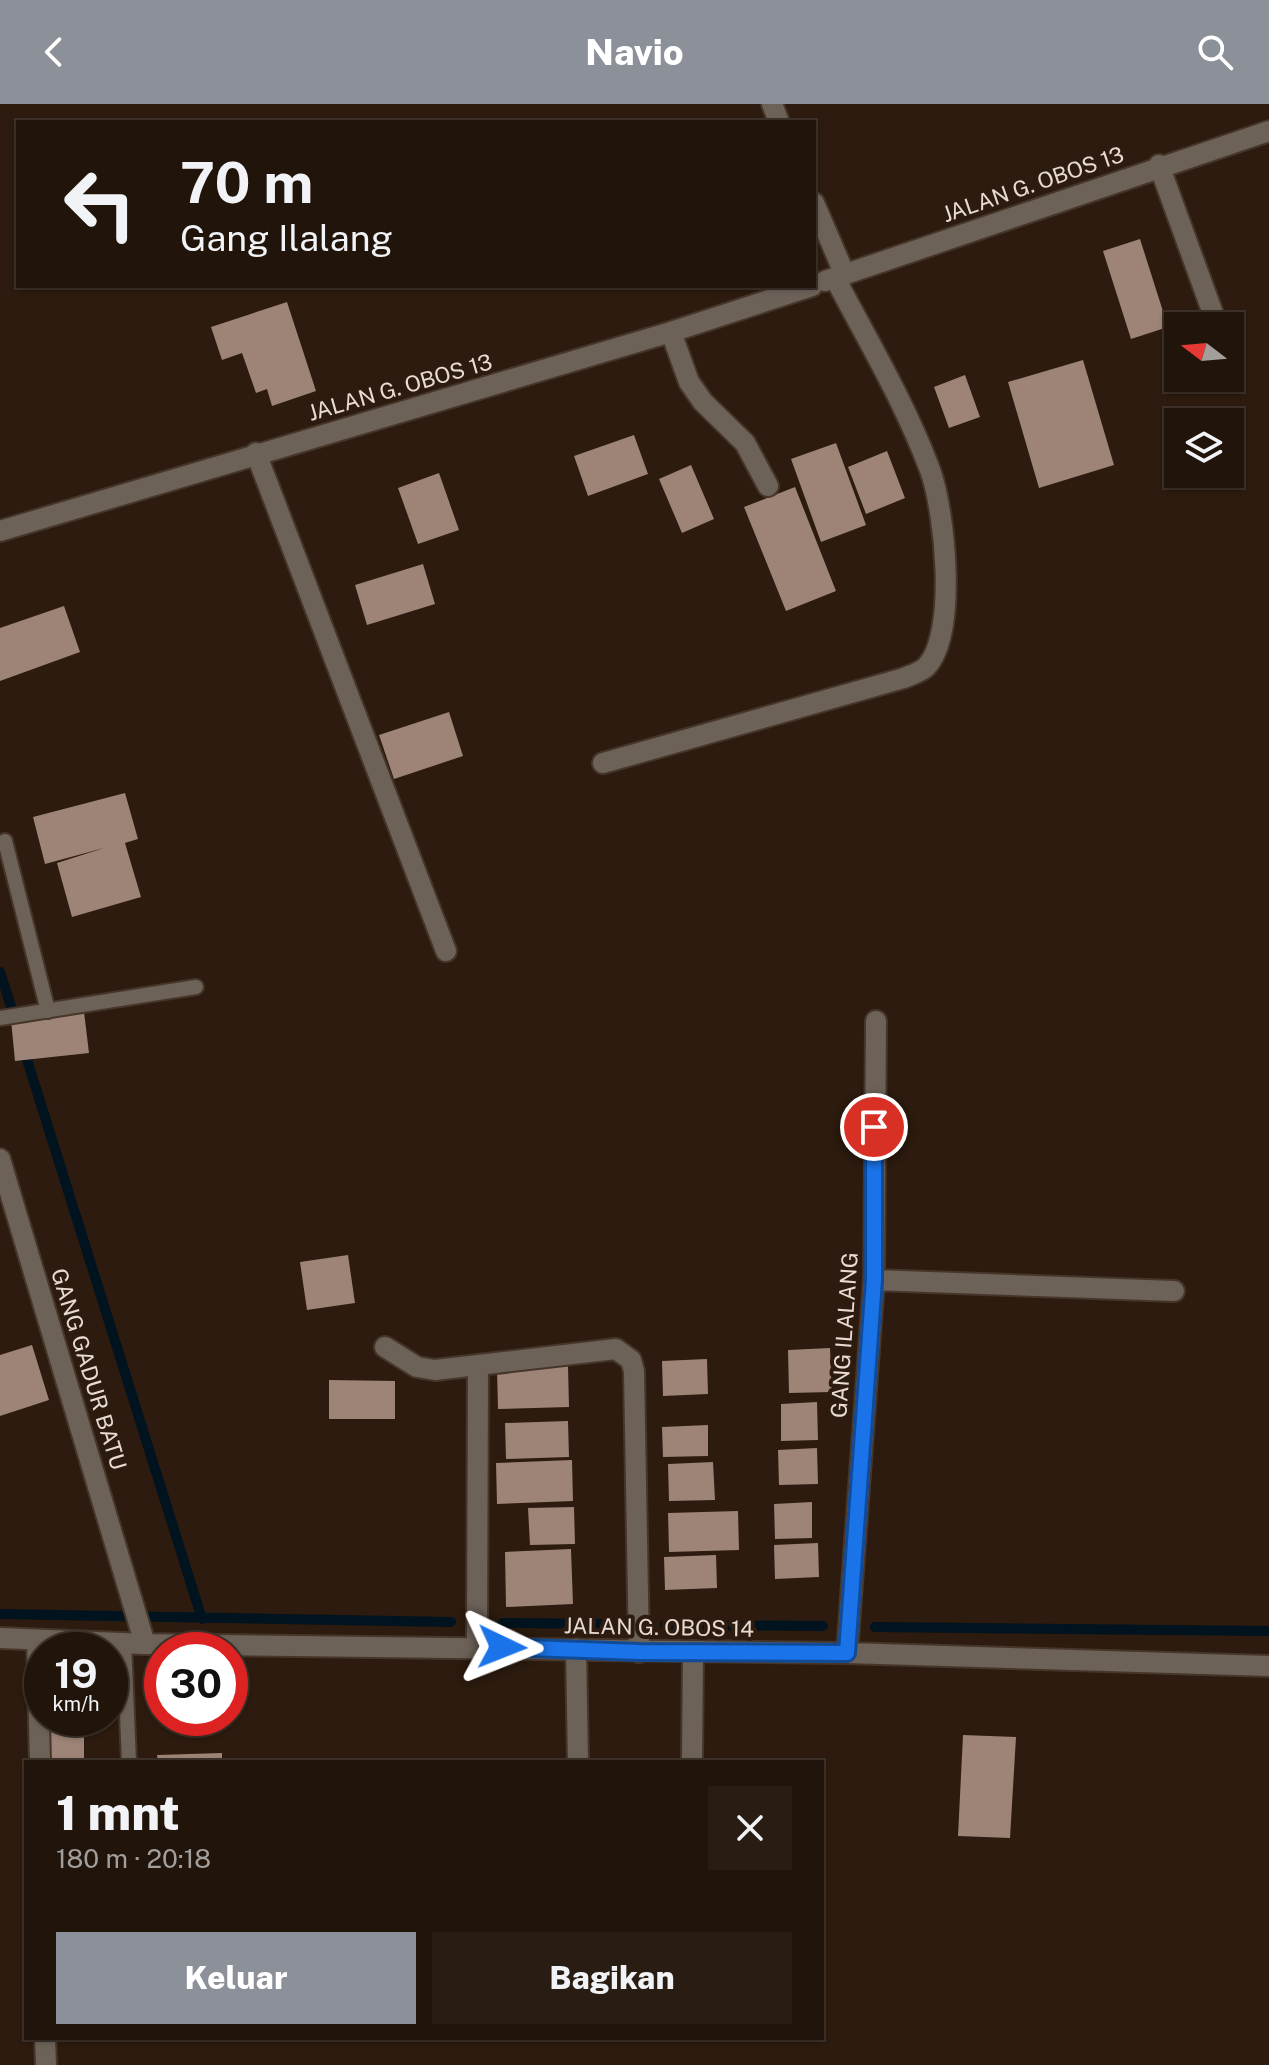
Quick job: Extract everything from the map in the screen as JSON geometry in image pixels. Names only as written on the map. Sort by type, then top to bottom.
[{"type":"street","name":"JALAN G. OBOS 13","points":[[816,285],[1159,165],[1269,131]]},
{"type":"street","points":[[1159,165],[1212,312]]},
{"type":"street","points":[[603,763],[904,678],[925,668],[937,647],[944,607],[944,550],[931,473],[840,276],[816,209]]},
{"type":"street","name":"JALAN G. OBOS 13","points":[[0,531],[671,332],[807,288]]},
{"type":"street","points":[[671,332],[689,382],[703,402],[745,443],[768,486]]},
{"type":"street","points":[[256,453],[446,951]]},
{"type":"street","name":"GANG ILALANG","points":[[847,1653],[874,1280],[876,1021]]},
{"type":"street","name":"GANG GADUR BATU","points":[[0,1159],[132,1593],[137,1643]]},
{"type":"street","points":[[874,1280],[1174,1291]]},
{"type":"street","points":[[385,1347],[417,1367],[435,1370],[478,1368],[616,1349],[631,1360],[634,1371],[639,1652]]},
{"type":"street","points":[[477,1646],[478,1368]]},
{"type":"street","name":"JALAN G. OBOS 14","points":[[0,1638],[24,1639]]},
{"type":"street","name":"JALAN G. OBOS 14","points":[[128,1643],[847,1653],[1269,1666]]},
{"type":"street","points":[[576,1649],[578,1760]]},
{"type":"street","points":[[692,1760],[693,1653]]},
{"type":"street","points":[[39,1736],[40,1760]]},
{"type":"street","points":[[45,2040],[46,2065]]},
{"type":"lane","points":[[5,841],[48,1011]]},
{"type":"lane","points":[[0,1018],[196,987]]},
{"type":"lane","points":[[129,1760],[137,1643]]},
{"type":"building","points":[[1140,239],[1164,314],[1164,328],[1131,339],[1103,251]]},
{"type":"building","points":[[287,302],[316,391],[272,406],[267,389],[256,393],[242,353],[222,360],[211,327]]},
{"type":"building","points":[[1083,360],[1114,465],[1039,488],[1008,382]]},
{"type":"building","points":[[965,375],[980,417],[949,428],[934,387]]},
{"type":"building","points":[[634,435],[648,474],[588,496],[574,456]]},
{"type":"building","points":[[836,443],[866,525],[821,542],[791,459]]},
{"type":"building","points":[[887,451],[905,498],[866,514],[848,467]]},
{"type":"building","points":[[691,465],[714,519],[682,533],[659,479]]},
{"type":"building","points":[[439,473],[459,530],[418,544],[398,488]]},
{"type":"building","points":[[795,487],[836,591],[786,611],[744,507]]},
{"type":"building","points":[[423,564],[435,604],[367,625],[355,585]]},
{"type":"building","points":[[64,606],[80,652],[0,681],[0,628]]},
{"type":"building","points":[[449,712],[463,756],[394,779],[379,735]]},
{"type":"building","points":[[125,793],[138,839],[125,843],[141,897],[72,917],[57,863],[104,848],[45,864],[33,817]]},
{"type":"building","points":[[84,1012],[89,1053],[15,1061],[11,1020]]},
{"type":"building","points":[[348,1255],[355,1303],[307,1310],[300,1262]]},
{"type":"building","points":[[32,1345],[49,1400],[0,1416],[0,1355]]},
{"type":"building","points":[[830,1348],[832,1392],[789,1393],[788,1350]]},
{"type":"building","points":[[707,1359],[708,1394],[663,1396],[662,1361]]},
{"type":"building","points":[[568,1366],[569,1407],[498,1409],[497,1369]]},
{"type":"building","points":[[329,1380],[395,1381],[395,1419],[329,1419]]},
{"type":"building","points":[[817,1402],[818,1440],[781,1441],[781,1404]]},
{"type":"building","points":[[568,1421],[569,1457],[506,1459],[505,1423]]},
{"type":"building","points":[[708,1425],[708,1456],[663,1457],[662,1427]]},
{"type":"building","points":[[817,1448],[818,1484],[779,1485],[778,1450]]},
{"type":"building","points":[[572,1460],[573,1501],[497,1504],[496,1463]]},
{"type":"building","points":[[713,1462],[715,1500],[669,1501],[668,1464]]},
{"type":"building","points":[[812,1502],[812,1538],[775,1539],[774,1504]]},
{"type":"building","points":[[574,1507],[575,1544],[530,1545],[528,1508]]},
{"type":"building","points":[[738,1511],[739,1550],[669,1552],[668,1513]]},
{"type":"building","points":[[818,1543],[819,1577],[775,1579],[774,1545]]},
{"type":"building","points":[[571,1549],[573,1604],[506,1607],[505,1552]]},
{"type":"building","points":[[716,1555],[717,1588],[665,1590],[664,1557]]},
{"type":"building","points":[[963,1735],[1016,1737],[1010,1838],[958,1836]]},
{"type":"building","points":[[47,1736],[84,1736],[84,1760],[48,1760]]},
{"type":"building","points":[[222,1753],[222,1760],[158,1760],[157,1755]]},
{"type":"waterway","points":[[0,972],[15,1019]]},
{"type":"waterway","points":[[24,1050],[202,1619]]},
{"type":"waterway","points":[[0,1614],[451,1622]]},
{"type":"waterway","points":[[503,1623],[613,1624]]},
{"type":"waterway","points":[[665,1625],[823,1626]]},
{"type":"waterway","points":[[875,1627],[1269,1631]]},
{"type":"route","points":[[502,1647],[639,1652],[847,1653],[874,1280],[874,1127]]}]
